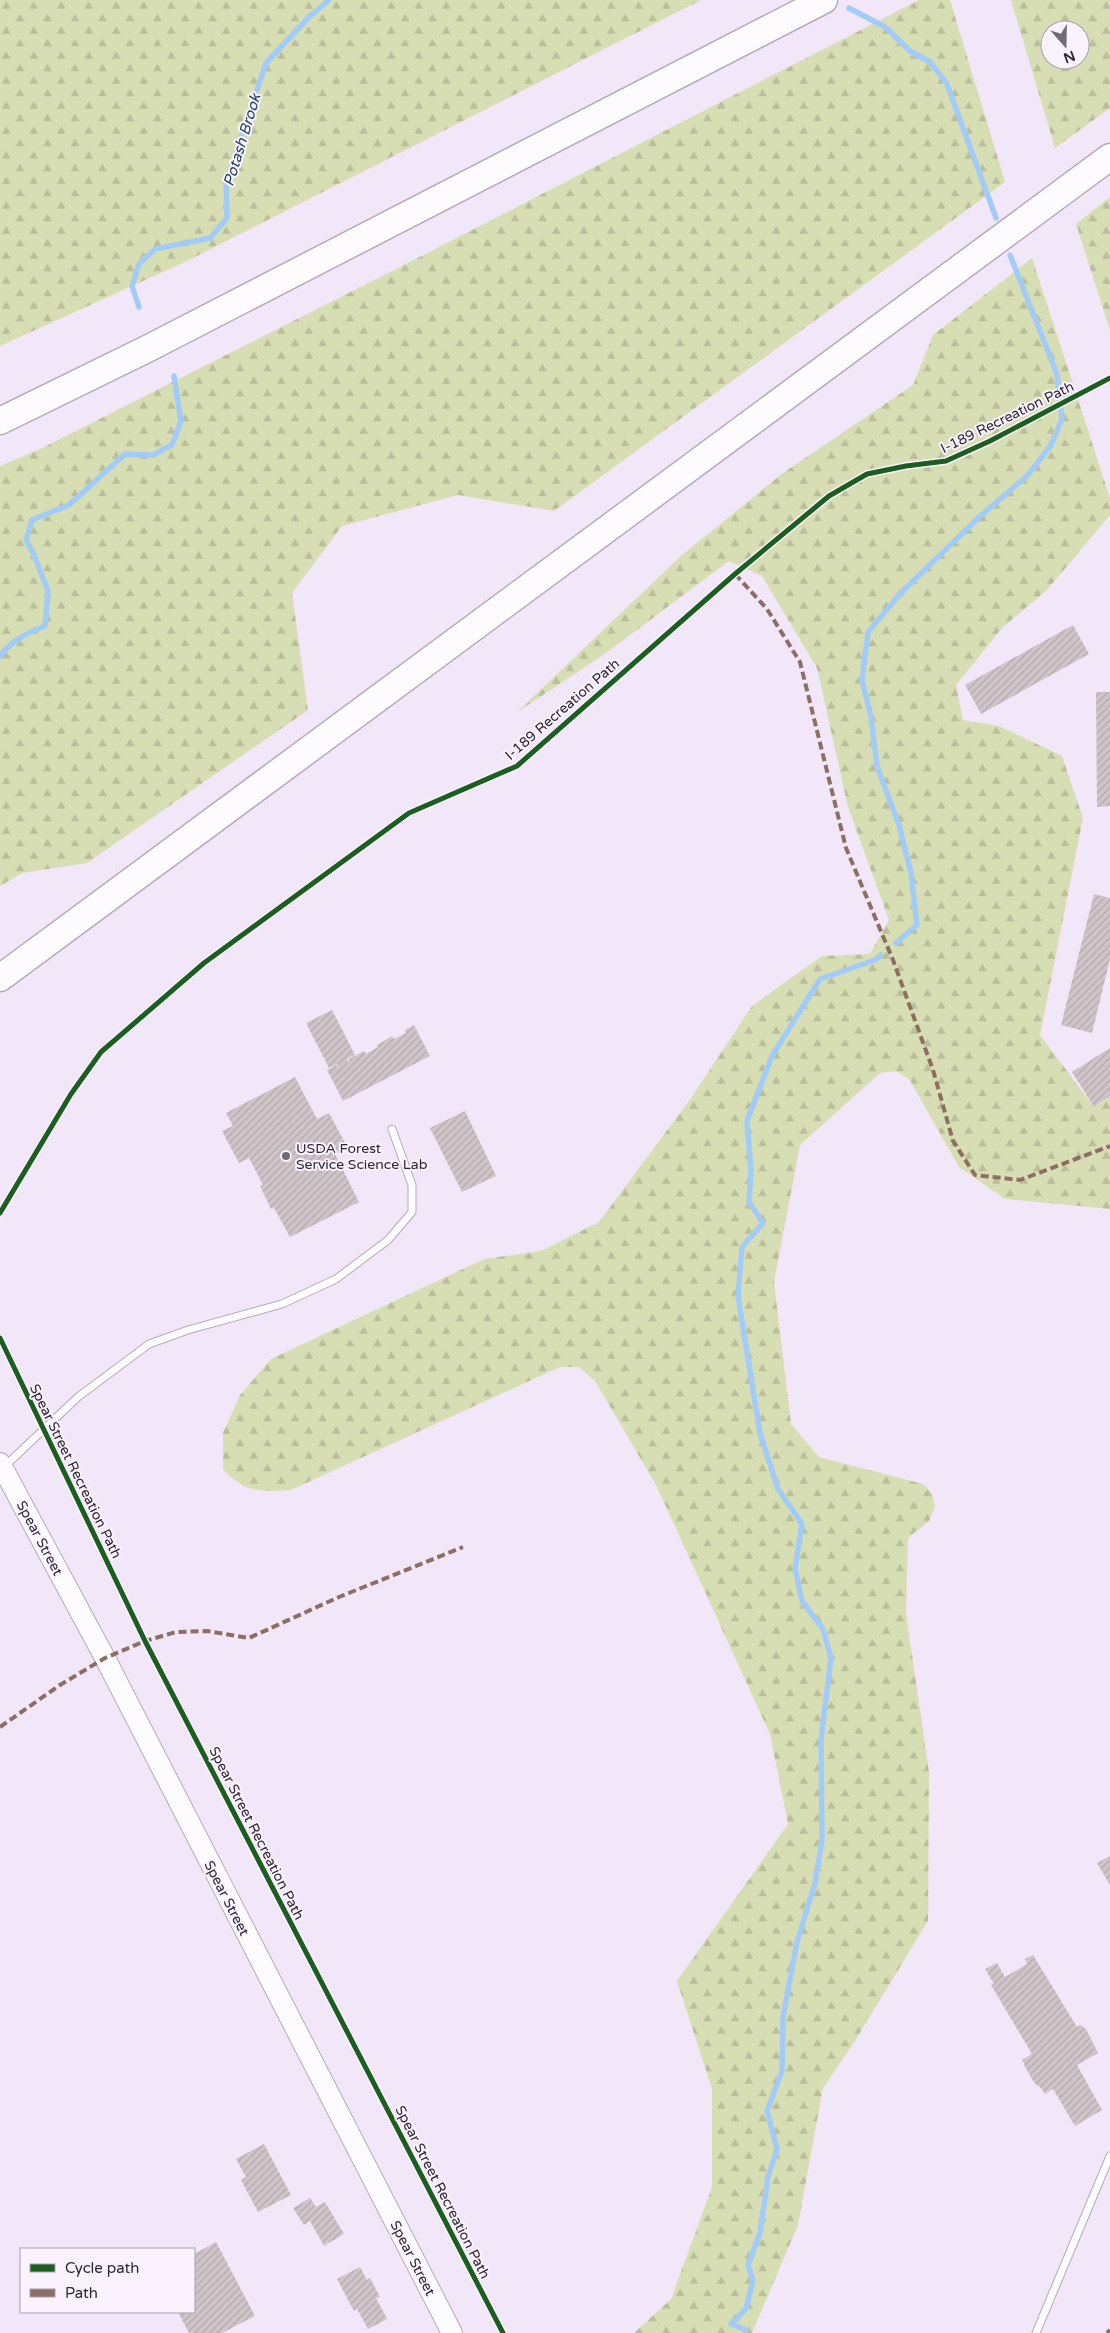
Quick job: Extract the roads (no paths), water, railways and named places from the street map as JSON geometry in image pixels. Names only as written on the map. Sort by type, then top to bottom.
[{"type":"highway","points":[[0,421],[138,354],[824,0]]},
{"type":"highway","points":[[0,978],[1110,157]]},
{"type":"main road","name":"Spear Street","points":[[1,1466],[105,1658],[452,2333]]},
{"type":"lane","points":[[1,1466],[78,1397],[150,1344],[188,1330],[282,1304],[336,1279],[388,1240],[412,1212],[412,1185],[392,1130]]},
{"type":"lane","points":[[1036,2333],[1110,2156]]},
{"type":"waterway","name":"Potash Brook","points":[[139,307],[132,286],[139,264],[155,249],[210,238],[227,218],[226,183],[266,63],[310,16],[329,0]]},
{"type":"waterway","points":[[849,8],[885,27],[910,51],[930,62],[947,84],[996,218]]},
{"type":"waterway","points":[[896,943],[917,925],[911,873],[899,825],[877,766],[871,717],[862,680],[868,632],[900,594],[978,518],[1028,475],[1051,445],[1062,419],[1057,374],[1010,255]]},
{"type":"waterway","name":"Potash Brook","points":[[0,656],[20,638],[45,626],[48,591],[26,540],[32,520],[69,505],[125,454],[153,455],[172,445],[181,421],[174,376]]},
{"type":"waterway","points":[[745,2333],[746,2330],[731,2324],[746,2309],[753,2280],[748,2265],[760,2233],[768,2177],[777,2149],[767,2111],[782,2071],[783,2017],[797,1942],[815,1883],[822,1840],[821,1740],[831,1658],[823,1629],[802,1601],[795,1568],[802,1524],[778,1489],[760,1433],[738,1296],[742,1247],[763,1223],[749,1202],[751,1171],[747,1121],[772,1056],[820,979],[875,960],[881,955]]},
{"type":"place","name":"USDA Forest Service Science Lab","points":[[286,1156]]}]
